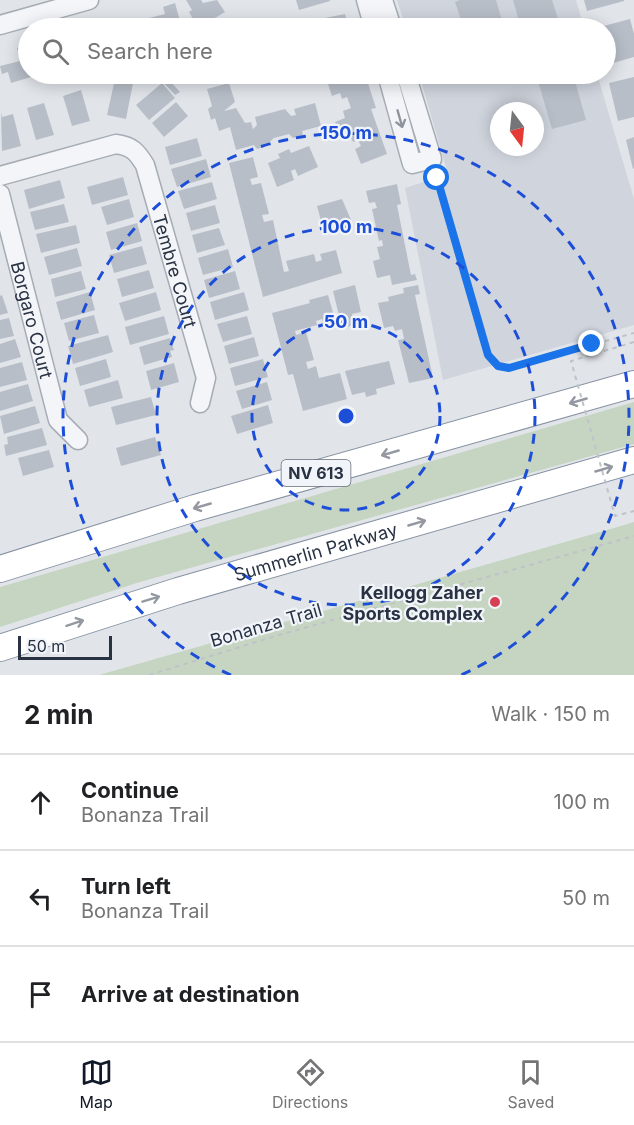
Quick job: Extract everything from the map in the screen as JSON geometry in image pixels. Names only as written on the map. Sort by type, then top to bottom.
[{"type":"highway","name":"NV 613","points":[[0,569],[216,502],[634,384]]},
{"type":"highway","name":"Summerlin Parkway","points":[[0,648],[156,598],[634,460]]},
{"type":"street","points":[[25,18],[88,0]]},
{"type":"street","points":[[366,0],[371,18]]},
{"type":"street","points":[[383,0],[389,18]]},
{"type":"street","points":[[0,25],[18,20]]},
{"type":"street","points":[[390,84],[412,164],[432,159],[409,84]]},
{"type":"street","name":"Tembre Court","points":[[0,176],[106,146],[128,145],[145,165],[206,378],[200,403]]},
{"type":"street","name":"Borgaro Court","points":[[0,194],[58,420],[78,440]]},
{"type":"path","points":[[432,159],[488,355],[498,366],[509,368],[634,333]]},
{"type":"path","points":[[634,342],[571,361],[615,516],[634,511]]},
{"type":"path","name":"Bonanza Trail","points":[[149,675],[279,635],[634,536]]},
{"type":"shaded area","points":[[397,0],[576,0],[581,18],[403,18]]},
{"type":"shaded area","points":[[422,84],[600,84],[634,199],[634,325],[443,380],[405,188],[448,174]]},
{"type":"green space","points":[[634,402],[634,444],[140,582],[0,627],[0,587]]},
{"type":"green space","name":"Kellogg Zaher Sports Complex","points":[[634,522],[634,675],[99,675],[614,528]]},
{"type":"building","points":[[186,0],[201,0],[203,3],[217,0],[225,12],[215,18],[192,18],[189,12],[192,10]]},
{"type":"building","points":[[296,0],[330,0],[330,1],[299,10]]},
{"type":"building","points":[[496,0],[501,18],[461,18],[455,2]]},
{"type":"building","points":[[513,0],[552,0],[558,18],[518,18]]},
{"type":"building","points":[[584,0],[624,0],[624,1],[587,11]]},
{"type":"building","points":[[175,3],[179,18],[149,18],[165,14],[163,7]]},
{"type":"building","points":[[345,14],[346,18],[325,18]]},
{"type":"building","points":[[630,19],[634,34],[634,57],[616,62],[616,23]]},
{"type":"building","points":[[18,62],[18,81],[11,83],[8,72],[2,74],[0,66]]},
{"type":"building","points":[[634,77],[634,117],[618,121],[609,84],[616,84],[616,81]]},
{"type":"building","points":[[114,84],[133,84],[126,119],[107,115]]},
{"type":"building","points":[[161,84],[175,98],[149,120],[136,105]]},
{"type":"building","points":[[165,84],[173,84],[180,92],[175,95]]},
{"type":"building","points":[[229,84],[235,102],[224,111],[236,108],[245,123],[251,122],[253,129],[257,125],[255,117],[285,109],[291,116],[296,115],[294,109],[315,103],[321,126],[302,131],[303,135],[293,138],[289,134],[274,138],[264,147],[257,149],[254,145],[236,150],[230,127],[219,131],[215,118],[211,120],[208,109],[212,106],[207,89]]},
{"type":"building","points":[[328,84],[368,84],[376,108],[371,109],[387,154],[361,164],[355,149],[361,146],[358,140],[353,142],[348,131],[339,134],[335,122],[345,118],[343,111],[351,108],[347,97],[342,99],[340,93],[332,96]]},
{"type":"building","points":[[539,84],[576,84],[586,120],[552,129]]},
{"type":"building","points":[[81,90],[90,121],[72,126],[63,96]]},
{"type":"building","points":[[176,102],[188,116],[164,137],[152,123]]},
{"type":"building","points":[[44,103],[54,135],[36,140],[27,108]]},
{"type":"building","points":[[1,112],[2,117],[13,114],[21,146],[2,151]]},
{"type":"building","points":[[634,137],[634,168],[633,169],[626,140]]},
{"type":"building","points":[[197,138],[202,156],[170,165],[165,147]]},
{"type":"building","points":[[309,146],[318,167],[298,176],[295,169],[291,171],[294,180],[277,187],[268,163],[280,158],[278,154],[289,149],[291,153]]},
{"type":"building","points":[[253,157],[258,177],[250,179],[252,185],[261,183],[269,214],[262,215],[264,222],[273,220],[284,272],[289,271],[286,261],[314,254],[316,262],[322,260],[320,254],[336,250],[342,273],[263,297],[229,163]]},
{"type":"building","points":[[206,159],[211,177],[177,187],[171,169]]},
{"type":"building","points":[[123,177],[128,195],[92,205],[87,187]]},
{"type":"building","points":[[60,180],[65,198],[29,209],[24,190]]},
{"type":"building","points":[[212,182],[217,199],[184,209],[178,191]]},
{"type":"building","points":[[397,184],[401,204],[397,205],[411,275],[415,274],[417,280],[392,285],[390,275],[377,278],[373,261],[380,259],[377,247],[383,246],[382,240],[379,241],[372,209],[377,208],[375,202],[369,203],[366,191]]},
{"type":"building","points":[[129,199],[134,217],[107,225],[101,207]]},
{"type":"building","points":[[342,199],[351,220],[323,228],[317,206]]},
{"type":"building","points":[[64,204],[69,222],[35,230],[30,212]]},
{"type":"building","points":[[215,205],[220,223],[191,231],[186,213]]},
{"type":"building","points":[[137,223],[142,241],[111,250],[106,232]]},
{"type":"building","points":[[76,225],[80,243],[41,253],[36,234]]},
{"type":"building","points":[[219,228],[225,245],[197,253],[192,235]]},
{"type":"building","points":[[142,246],[147,264],[114,273],[109,255]]},
{"type":"building","points":[[77,248],[82,266],[49,275],[44,257]]},
{"type":"building","points":[[228,249],[233,267],[203,275],[198,258]]},
{"type":"building","points":[[149,270],[154,288],[122,297],[117,279]]},
{"type":"building","points":[[81,271],[86,289],[55,297],[51,279]]},
{"type":"building","points":[[235,271],[240,289],[209,298],[204,280]]},
{"type":"building","points":[[355,285],[361,312],[352,314],[355,325],[342,328],[333,291]]},
{"type":"building","points":[[418,285],[420,294],[415,295],[433,378],[409,383],[398,340],[404,339],[402,329],[395,331],[393,326],[384,328],[378,303],[389,301],[388,297],[404,293],[403,288]]},
{"type":"building","points":[[90,292],[95,310],[61,320],[56,302]]},
{"type":"building","points":[[156,292],[161,310],[125,321],[119,303]]},
{"type":"building","points":[[244,292],[249,310],[215,320],[210,302]]},
{"type":"building","points":[[2,295],[8,313],[0,315],[0,296]]},
{"type":"building","points":[[328,295],[336,323],[324,326],[322,319],[316,321],[317,325],[295,331],[296,335],[306,332],[314,360],[306,362],[308,369],[316,366],[319,378],[340,373],[347,399],[303,411],[293,374],[288,375],[272,313],[310,303],[309,300]]},
{"type":"building","points":[[94,315],[99,333],[69,341],[64,323]]},
{"type":"building","points":[[164,316],[169,334],[130,345],[125,327]]},
{"type":"building","points":[[247,316],[252,334],[223,342],[217,324]]},
{"type":"building","points":[[9,318],[14,336],[0,339],[0,320]]},
{"type":"building","points":[[108,335],[113,352],[73,364],[68,346]]},
{"type":"building","points":[[254,337],[259,356],[229,364],[224,346]]},
{"type":"building","points":[[170,338],[174,350],[170,351],[172,357],[144,365],[139,347]]},
{"type":"building","points":[[15,339],[21,357],[0,363],[0,344]]},
{"type":"building","points":[[106,359],[111,377],[80,386],[75,368]]},
{"type":"building","points":[[263,359],[268,377],[235,386],[230,368]]},
{"type":"building","points":[[389,361],[395,384],[376,389],[377,394],[366,397],[365,392],[352,395],[345,371]]},
{"type":"building","points":[[22,362],[27,380],[0,387],[0,368]]},
{"type":"building","points":[[174,363],[179,382],[151,390],[146,371]]},
{"type":"building","points":[[118,380],[123,398],[89,407],[84,390]]},
{"type":"building","points":[[267,382],[272,400],[242,409],[236,391]]},
{"type":"building","points":[[28,384],[33,401],[0,411],[0,392]]},
{"type":"building","points":[[151,397],[156,415],[116,425],[111,407]]},
{"type":"building","points":[[268,405],[273,423],[237,434],[231,416]]},
{"type":"building","points":[[35,406],[40,423],[4,434],[0,416]]},
{"type":"building","points":[[42,428],[47,445],[6,456],[4,445],[8,444],[7,437]]},
{"type":"building","points":[[155,437],[161,455],[121,466],[116,448]]},
{"type":"building","points":[[49,450],[54,467],[23,476],[18,458]]},
{"type":"place","name":"Kellogg Zaher Sports Complex","points":[[495,602]]},
{"type":"route","points":[[437,178],[488,355],[493,363],[509,368],[592,344]]}]
